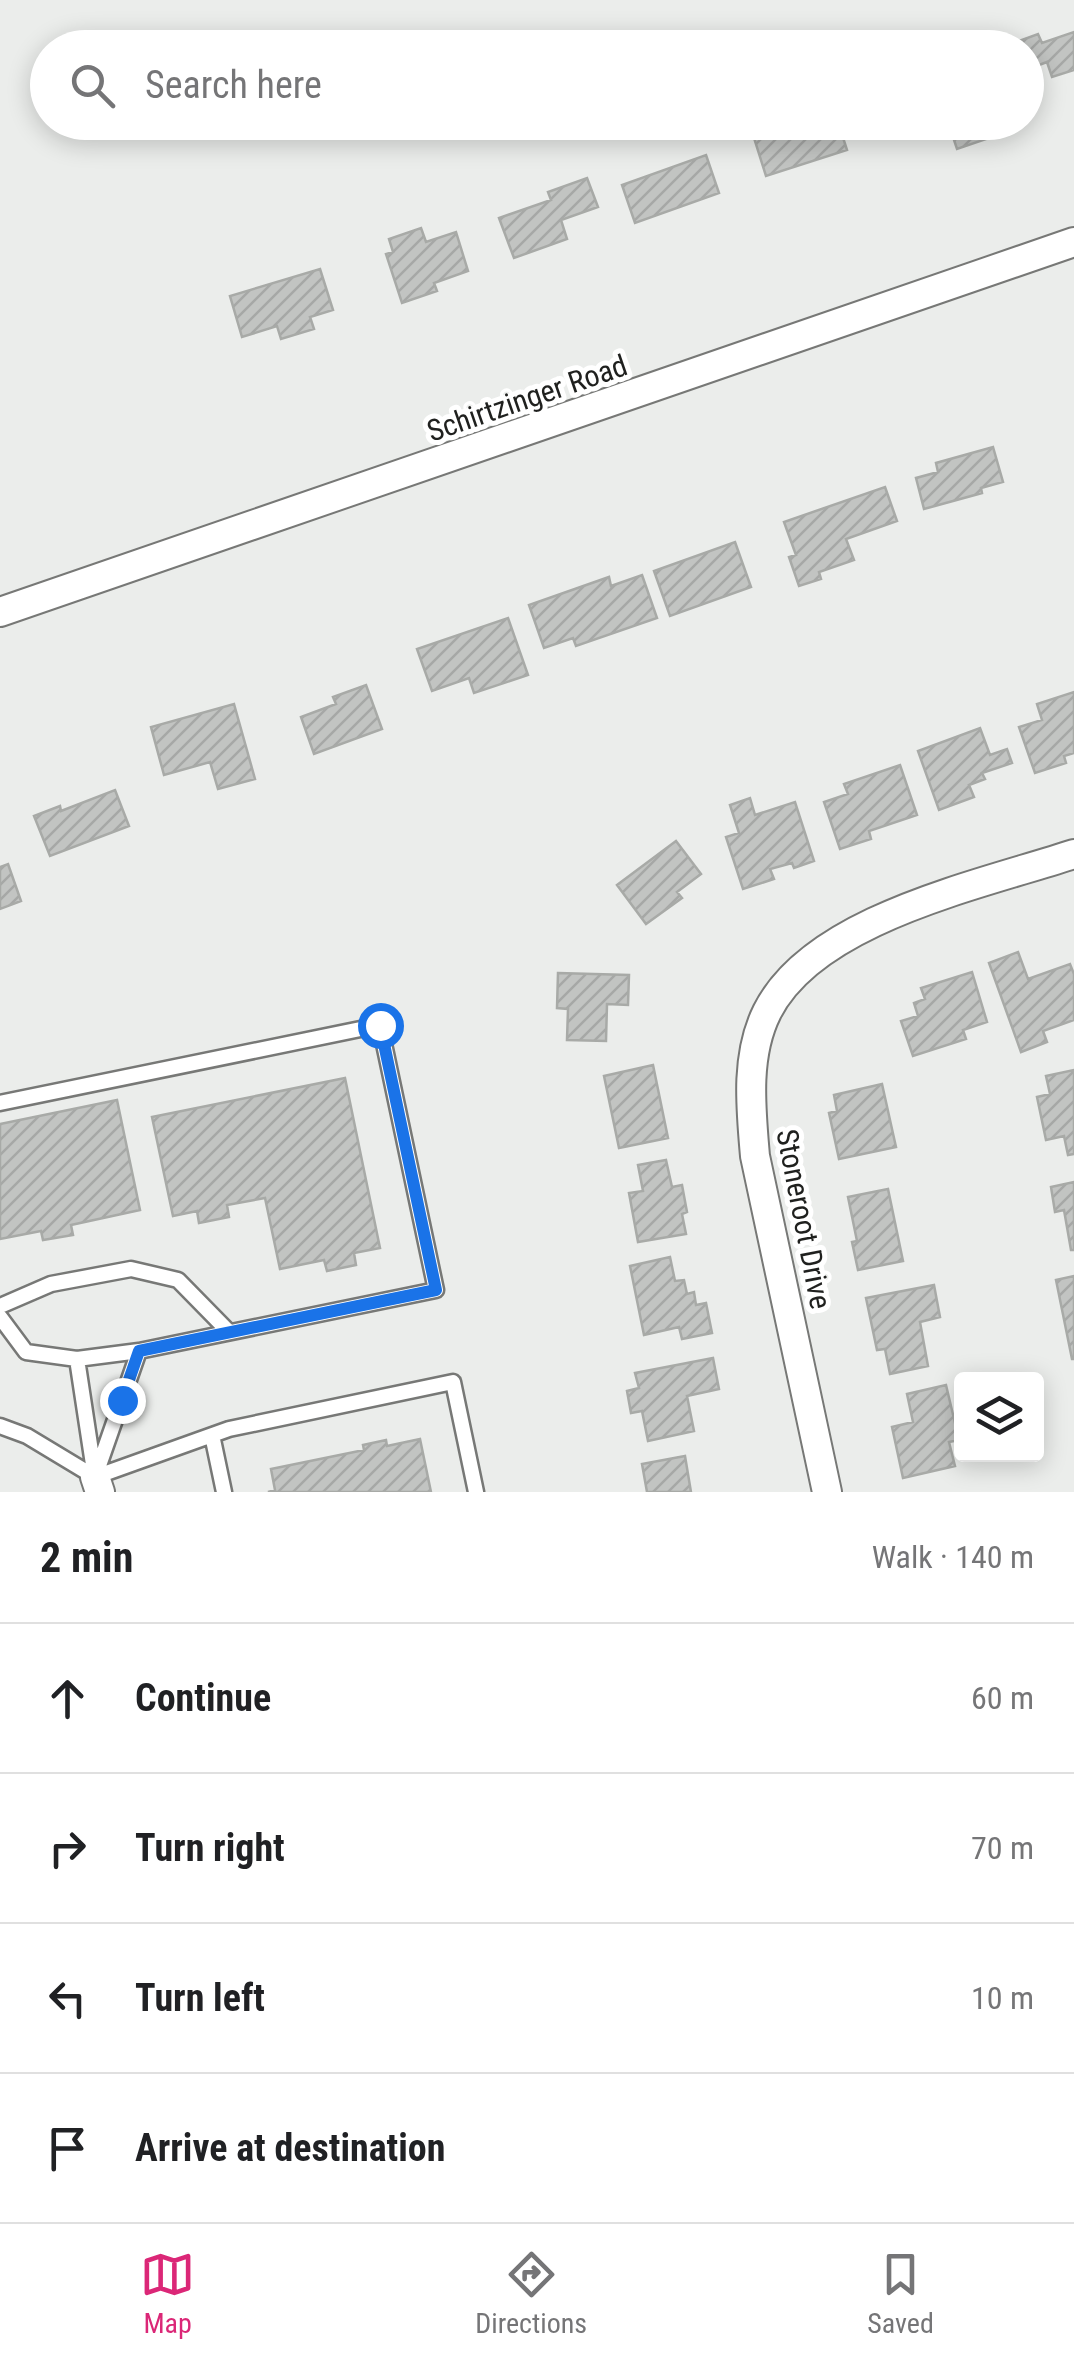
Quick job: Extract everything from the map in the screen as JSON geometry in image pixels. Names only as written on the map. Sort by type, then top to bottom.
[{"type":"street","name":"Schirtzinger Road","points":[[0,612],[1074,242]]},
{"type":"street","name":"Stoneroot Drive","points":[[827,1492],[755,1156],[750,1104],[752,1059],[766,1013],[797,970],[836,940],[881,917],[1074,854]]},
{"type":"lane","points":[[0,1103],[380,1025],[436,1290],[139,1351],[78,1358],[26,1352],[0,1317]]},
{"type":"lane","points":[[0,1306],[51,1284],[131,1269],[178,1280],[229,1332]]},
{"type":"lane","points":[[97,1484],[139,1351]]},
{"type":"lane","points":[[78,1358],[97,1484]]},
{"type":"lane","points":[[97,1484],[212,1434],[452,1382],[476,1492]]},
{"type":"lane","points":[[0,1426],[27,1436],[97,1484]]},
{"type":"lane","points":[[212,1434],[224,1492]]},
{"type":"building","points":[[1074,32],[1074,70],[1052,77],[1047,62],[1044,63],[1044,42]]},
{"type":"building","points":[[755,140],[844,140],[847,150],[766,176]]},
{"type":"building","points":[[954,140],[983,140],[957,149]]},
{"type":"building","points":[[706,155],[719,193],[635,223],[622,185]]},
{"type":"building","points":[[587,178],[598,207],[561,220],[567,239],[514,258],[499,218],[551,200],[548,192]]},
{"type":"building","points":[[421,228],[426,242],[456,232],[468,271],[434,283],[437,291],[402,303],[386,254],[393,252],[389,239]]},
{"type":"building","points":[[320,269],[333,310],[310,317],[314,329],[281,339],[277,326],[242,337],[230,296]]},
{"type":"building","points":[[993,447],[1003,482],[981,488],[982,493],[924,509],[916,478],[938,472],[936,463]]},
{"type":"building","points":[[885,487],[897,521],[846,539],[854,560],[819,572],[821,579],[799,586],[789,557],[796,555],[784,522]]},
{"type":"building","points":[[735,542],[751,587],[670,616],[654,571]]},
{"type":"building","points":[[642,575],[657,618],[576,646],[573,638],[544,648],[529,605],[609,577],[611,586]]},
{"type":"building","points":[[508,618],[528,675],[474,693],[469,678],[432,691],[417,649]]},
{"type":"building","points":[[366,685],[382,729],[314,754],[301,717],[336,704],[333,697]]},
{"type":"building","points":[[1074,692],[1074,753],[1064,756],[1066,763],[1035,773],[1019,727],[1042,720],[1037,704]]},
{"type":"building","points":[[234,704],[255,779],[218,789],[210,762],[164,775],[151,727]]},
{"type":"building","points":[[980,728],[990,755],[1007,749],[1012,763],[982,773],[985,779],[969,785],[974,797],[939,810],[918,751]]},
{"type":"building","points":[[900,765],[917,815],[869,831],[871,839],[840,849],[824,802],[848,794],[844,784]]},
{"type":"building","points":[[115,790],[129,826],[50,856],[34,816],[60,806],[61,811]]},
{"type":"building","points":[[750,798],[755,815],[795,802],[814,861],[794,868],[792,863],[770,869],[774,879],[743,889],[726,837],[739,833],[730,805]]},
{"type":"building","points":[[676,841],[701,874],[677,892],[682,898],[646,924],[617,885]]},
{"type":"building","points":[[8,864],[21,901],[0,909],[0,867]]},
{"type":"building","points":[[1018,952],[1028,979],[1070,964],[1074,974],[1074,1020],[1043,1031],[1047,1042],[1021,1052],[989,963]]},
{"type":"building","points":[[972,972],[987,1022],[963,1030],[966,1039],[913,1056],[901,1021],[918,1016],[914,1003],[925,999],[921,988]]},
{"type":"building","points":[[558,973],[629,975],[628,1005],[607,1004],[606,1041],[567,1040],[568,1009],[557,1008]]},
{"type":"building","points":[[653,1065],[668,1138],[619,1148],[604,1076]]},
{"type":"building","points":[[1074,1070],[1074,1154],[1068,1155],[1064,1136],[1046,1140],[1037,1097],[1050,1094],[1046,1076]]},
{"type":"building","points":[[345,1078],[380,1248],[354,1253],[356,1265],[327,1271],[324,1260],[280,1269],[265,1198],[227,1205],[229,1217],[199,1223],[197,1211],[173,1216],[152,1117]]},
{"type":"building","points":[[882,1084],[896,1147],[839,1159],[829,1113],[837,1111],[834,1095]]},
{"type":"building","points":[[117,1100],[140,1210],[71,1225],[73,1235],[43,1240],[41,1231],[0,1239],[0,1124]]},
{"type":"building","points":[[666,1160],[672,1187],[682,1185],[686,1234],[638,1242],[629,1193],[643,1191],[638,1165]]},
{"type":"building","points":[[1074,1182],[1071,1250],[1064,1210],[1055,1212],[1051,1187]]},
{"type":"building","points":[[888,1189],[903,1261],[858,1270],[848,1197]]},
{"type":"building","points":[[670,1257],[675,1281],[684,1280],[687,1294],[694,1292],[696,1305],[706,1303],[712,1333],[682,1339],[679,1327],[644,1335],[630,1266]]},
{"type":"building","points":[[1074,1276],[1074,1359],[1072,1359],[1056,1280]]},
{"type":"building","points":[[934,1285],[940,1317],[920,1322],[928,1366],[890,1374],[885,1349],[877,1350],[866,1298]]},
{"type":"building","points":[[713,1358],[719,1389],[687,1396],[694,1431],[648,1441],[642,1411],[631,1413],[627,1391],[639,1388],[635,1373]]},
{"type":"building","points":[[946,1385],[954,1419],[954,1441],[949,1442],[955,1466],[903,1478],[892,1427],[913,1422],[907,1394]]},
{"type":"building","points":[[420,1439],[431,1492],[268,1492],[275,1490],[271,1469],[364,1450],[363,1445],[386,1440],[387,1446]]},
{"type":"building","points":[[685,1456],[691,1492],[647,1492],[642,1464]]},
{"type":"route","points":[[122,1400],[139,1351],[436,1290],[380,1025]]}]
